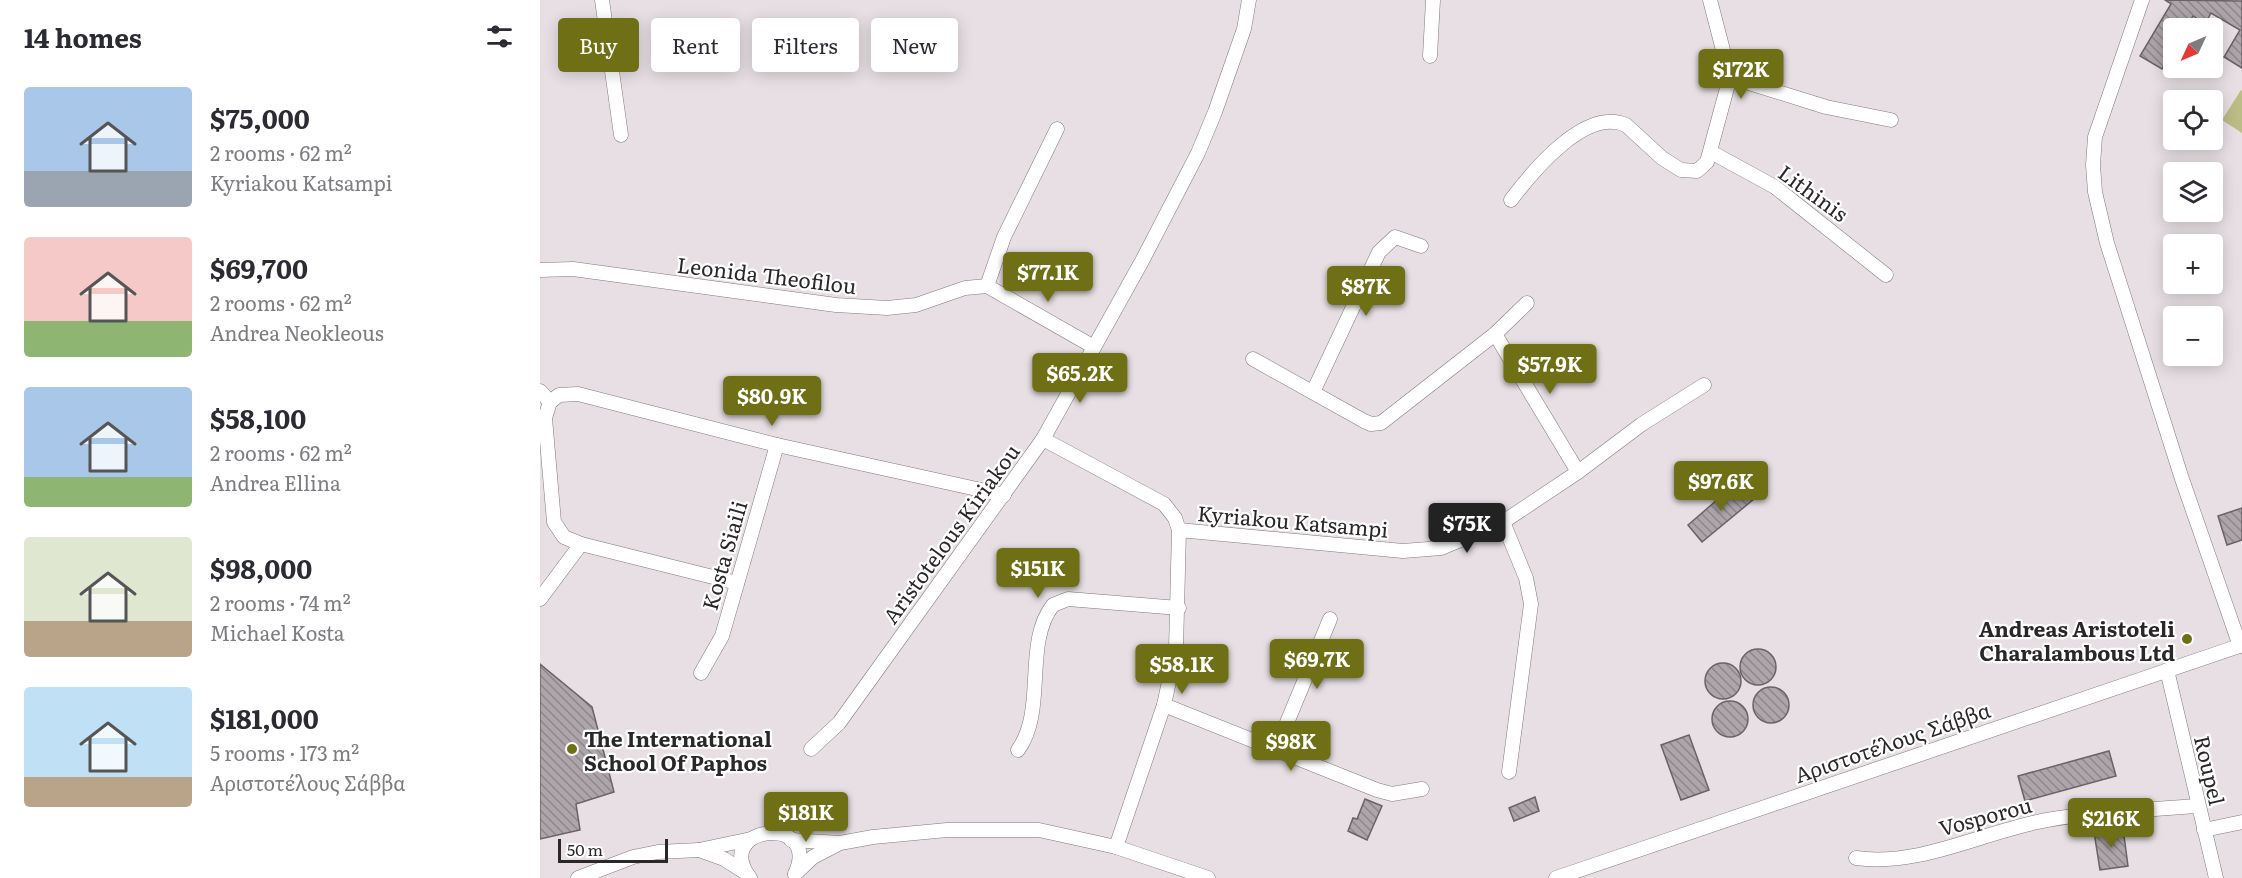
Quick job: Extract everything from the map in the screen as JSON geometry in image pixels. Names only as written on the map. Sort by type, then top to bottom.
[{"type":"street","points":[[602,0],[621,135]]},
{"type":"street","name":"Aristotelous Kiriakou","points":[[811,749],[839,723],[1042,440],[1198,153],[1244,29],[1248,0]]},
{"type":"street","points":[[1430,56],[1433,0]]},
{"type":"street","points":[[1511,200],[1532,172],[1550,155],[1569,139],[1602,123],[1620,122],[1626,125],[1662,158],[1681,170],[1696,171],[1702,167],[1711,153],[1730,77],[1710,0]]},
{"type":"street","points":[[2142,0],[2095,137],[2094,192],[2107,243],[2182,479],[2241,645]]},
{"type":"street","points":[[1730,77],[1826,107],[1892,120]]},
{"type":"street","points":[[1057,129],[1004,237],[987,286],[1094,347]]},
{"type":"street","name":"Lithinis","points":[[1711,153],[1775,187],[1886,275]]},
{"type":"street","points":[[1314,392],[1379,252],[1395,237],[1421,246]]},
{"type":"street","name":"Leonida Theofilou","points":[[540,270],[573,270],[836,305],[887,309],[916,305],[965,288],[987,286]]},
{"type":"street","points":[[1253,359],[1364,421],[1371,424],[1381,423],[1495,334],[1527,303]]},
{"type":"street","points":[[1495,334],[1578,472]]},
{"type":"street","name":"Kyriakou Katsampi","points":[[1042,440],[1164,504],[1175,518],[1179,530],[1420,551],[1441,548],[1503,522],[1578,472],[1642,424],[1704,384]]},
{"type":"street","points":[[540,392],[550,402]]},
{"type":"street","points":[[737,583],[581,544],[560,533],[554,522],[545,418],[550,402],[559,395],[578,394],[777,445],[1004,495]]},
{"type":"street","name":"Kosta Siaili","points":[[701,673],[722,636],[777,445]]},
{"type":"street","points":[[1503,522],[1526,578],[1531,604],[1509,772]]},
{"type":"street","points":[[1116,847],[1164,705],[1176,649],[1179,608],[1179,530]]},
{"type":"street","points":[[540,599],[581,544]]},
{"type":"street","points":[[1018,750],[1029,728],[1043,623],[1053,604],[1068,599],[1179,608]]},
{"type":"street","points":[[1276,749],[1330,619]]},
{"type":"street","name":"Αριστοτέλους Σάββα","points":[[1556,878],[2241,645]]},
{"type":"street","name":"Roupel","points":[[2167,670],[2197,806],[2216,878]]},
{"type":"street","points":[[1164,705],[1377,790],[1392,794],[1422,789]]},
{"type":"street","name":"Vosporou","points":[[1856,858],[1893,861],[2005,829],[2067,817],[2197,806]]},
{"type":"street","points":[[2204,830],[2242,822]]},
{"type":"street","points":[[578,878],[633,857],[658,852],[699,850],[751,839],[771,831],[791,840],[840,843],[873,837],[947,830],[1039,830],[1116,847],[1208,878]]},
{"type":"street","points":[[748,875],[742,858],[751,839]]},
{"type":"street","points":[[791,840],[798,853],[793,876]]},
{"type":"street","points":[[793,876],[813,857],[840,843]]},
{"type":"street","points":[[699,850],[724,859],[748,875]]},
{"type":"green space","points":[[2241,90],[2242,133],[2223,118]]},
{"type":"building","points":[[2165,0],[2242,1],[2242,68],[2224,57],[2240,30],[2211,13],[2208,18],[2193,16],[2192,18],[2163,18],[2162,69],[2140,56],[2171,4]]},
{"type":"building","points":[[1739,481],[1754,499],[1702,542],[1688,525]]},
{"type":"building","points":[[2242,508],[2242,540],[2227,545],[2218,516]]},
{"type":"building","points":[[1758,649],[1771,654],[1776,667],[1771,680],[1758,685],[1745,680],[1740,667],[1745,654]]},
{"type":"building","points":[[1723,663],[1736,668],[1741,681],[1736,694],[1723,699],[1710,694],[1705,681],[1710,668]]},
{"type":"building","name":"The International School Of Paphos","points":[[540,664],[592,707],[614,792],[576,804],[580,830],[540,839]]},
{"type":"building","points":[[1771,687],[1784,692],[1789,705],[1784,718],[1771,723],[1758,718],[1753,705],[1758,692]]},
{"type":"building","points":[[1730,701],[1743,706],[1748,719],[1743,732],[1730,737],[1717,732],[1712,719],[1717,706]]},
{"type":"building","points":[[1689,735],[1709,790],[1681,800],[1661,745]]},
{"type":"building","points":[[2109,751],[2116,776],[2025,801],[2018,776]]},
{"type":"building","points":[[1535,797],[1539,811],[1514,821],[1509,808]]},
{"type":"building","points":[[1365,799],[1382,806],[1367,840],[1348,831],[1353,818],[1357,819]]},
{"type":"building","points":[[2123,828],[2128,866],[2100,870],[2094,832]]},
{"type":"place","name":"Andreas Aristoteli Charalambous Ltd","points":[[2187,639]]},
{"type":"place","name":"The International School Of Paphos","points":[[572,749]]}]
